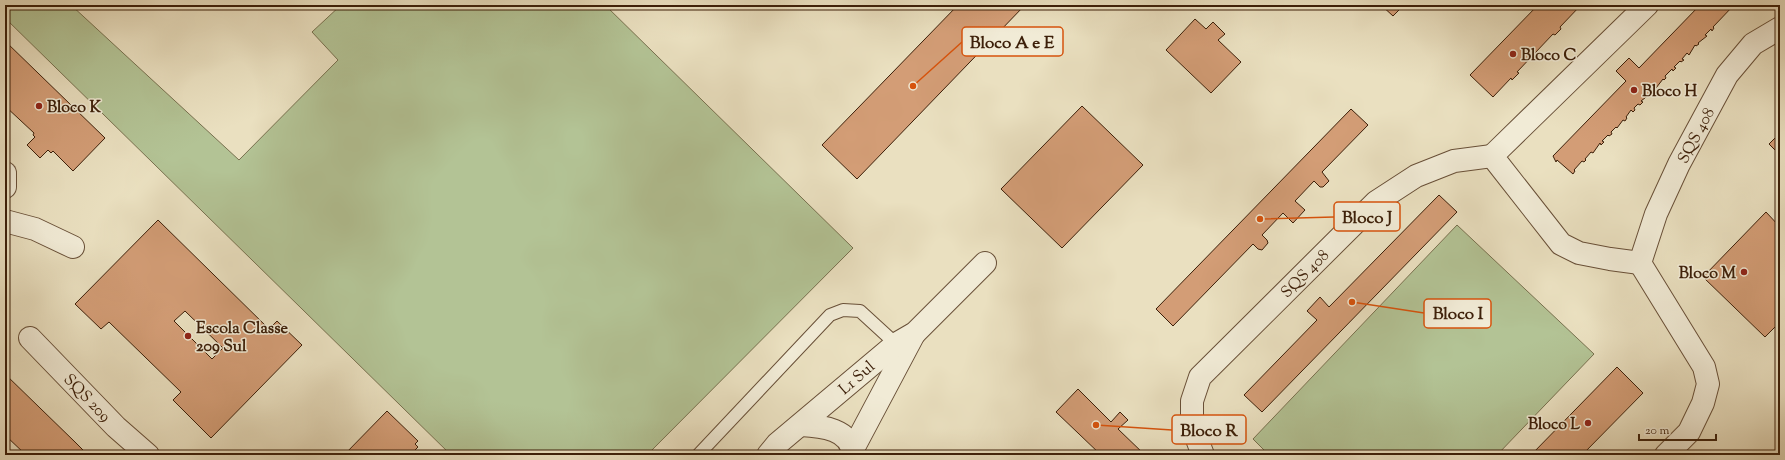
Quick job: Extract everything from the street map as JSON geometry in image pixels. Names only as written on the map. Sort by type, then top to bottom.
[{"type":"street","points":[[1647,5],[1492,156],[1561,244],[1579,253],[1610,260],[1640,263],[1704,367],[1708,384],[1703,403],[1689,432],[1666,455]]},
{"type":"street","name":"SQS 408","points":[[1640,263],[1656,214],[1679,164],[1727,75],[1753,44],[1780,28]]},
{"type":"street","name":"SQS 408","points":[[1203,455],[1192,426],[1192,401],[1200,377],[1376,202],[1416,176],[1454,161],[1492,156]]},
{"type":"street","points":[[5,173],[5,186]]},
{"type":"street","points":[[5,221],[35,229],[73,247]]},
{"type":"street","name":"L1 Sul","points":[[768,455],[777,444],[896,344],[915,333],[985,263]]},
{"type":"street","name":"L1 Sul","points":[[853,452],[915,333]]},
{"type":"street","name":"SQS 209","points":[[30,338],[116,427],[148,455]]},
{"type":"street","points":[[801,425],[832,429],[844,436],[853,452]]},
{"type":"lane","points":[[698,455],[830,315],[843,310],[860,311],[896,344]]},
{"type":"green space","points":[[5,5],[71,5],[239,160],[338,60],[312,32],[341,5],[605,5],[853,248],[647,455],[451,455],[5,18]]},
{"type":"green space","points":[[1457,225],[1594,354],[1497,455],[1269,455],[1253,439]]},
{"type":"building","points":[[958,5],[1025,5],[857,179],[822,145]]},
{"type":"building","points":[[1381,5],[1404,5],[1393,16]]},
{"type":"building","name":"Bloco C","points":[[1538,5],[1581,5],[1560,27],[1561,29],[1555,35],[1553,34],[1517,72],[1519,73],[1512,80],[1511,78],[1493,97],[1470,75]]},
{"type":"building","name":"Bloco H","points":[[1700,5],[1734,5],[1713,27],[1714,28],[1712,31],[1711,29],[1705,35],[1707,36],[1698,43],[1699,44],[1696,46],[1695,45],[1689,55],[1687,53],[1682,59],[1684,60],[1681,62],[1680,61],[1674,67],[1676,68],[1673,71],[1672,69],[1665,76],[1666,78],[1664,80],[1663,79],[1656,88],[1654,87],[1649,92],[1650,94],[1641,101],[1643,102],[1634,108],[1635,110],[1633,112],[1631,110],[1625,121],[1623,120],[1617,128],[1616,127],[1611,132],[1612,134],[1609,136],[1608,135],[1602,141],[1604,142],[1601,145],[1600,143],[1593,153],[1591,152],[1584,162],[1582,161],[1574,170],[1575,171],[1573,174],[1557,160],[1556,162],[1553,156],[1626,81],[1616,71],[1629,58],[1639,68]]},
{"type":"building","points":[[1195,19],[1206,29],[1213,22],[1225,34],[1218,40],[1241,62],[1211,93],[1166,50]]},
{"type":"building","name":"Bloco K","points":[[5,41],[105,138],[73,171],[53,151],[51,153],[48,150],[40,158],[27,145],[35,137],[33,135],[34,133],[5,106]]},
{"type":"building","points":[[1082,106],[1143,165],[1062,248],[1001,189]]},
{"type":"building","points":[[1351,109],[1368,125],[1322,172],[1329,181],[1323,187],[1320,187],[1314,181],[1295,201],[1305,210],[1293,223],[1283,213],[1262,235],[1268,243],[1262,250],[1258,249],[1253,244],[1173,326],[1156,309]]},
{"type":"building","points":[[1780,133],[1780,155],[1769,144]]},
{"type":"building","points":[[1439,195],[1457,212],[1262,412],[1244,395],[1317,320],[1307,311],[1320,297],[1329,307]]},
{"type":"building","name":"Bloco M","points":[[1766,212],[1780,227],[1780,322],[1765,337],[1703,277]]},
{"type":"building","name":"Escola Classe 209 Sul","points":[[158,220],[269,329],[277,321],[302,345],[211,438],[173,400],[181,392],[109,322],[101,329],[75,304]],"holes":[[[185,311],[223,348],[212,359],[174,321]]]},
{"type":"building","name":"Bloco L","points":[[1617,367],[1643,393],[1584,453],[1585,455],[1531,455]]},
{"type":"building","points":[[5,374],[88,455],[26,455],[5,435]]},
{"type":"building","points":[[1078,389],[1111,422],[1120,412],[1128,420],[1118,429],[1145,455],[1101,455],[1056,412]]},
{"type":"building","points":[[387,411],[418,441],[415,444],[418,447],[410,455],[344,455]]},
{"type":"place","name":"Bloco C","points":[[1513,54]]},
{"type":"place","name":"Bloco A e E","points":[[913,86]]},
{"type":"place","name":"Bloco H","points":[[1634,90]]},
{"type":"place","name":"Bloco K","points":[[39,106]]},
{"type":"place","name":"Bloco J","points":[[1260,219]]},
{"type":"place","name":"Bloco M","points":[[1744,272]]},
{"type":"place","name":"Bloco I","points":[[1352,302]]},
{"type":"place","name":"Escola Classe 209 Sul","points":[[188,336]]},
{"type":"place","name":"Bloco L","points":[[1588,423]]},
{"type":"place","name":"Bloco R","points":[[1096,425]]}]
